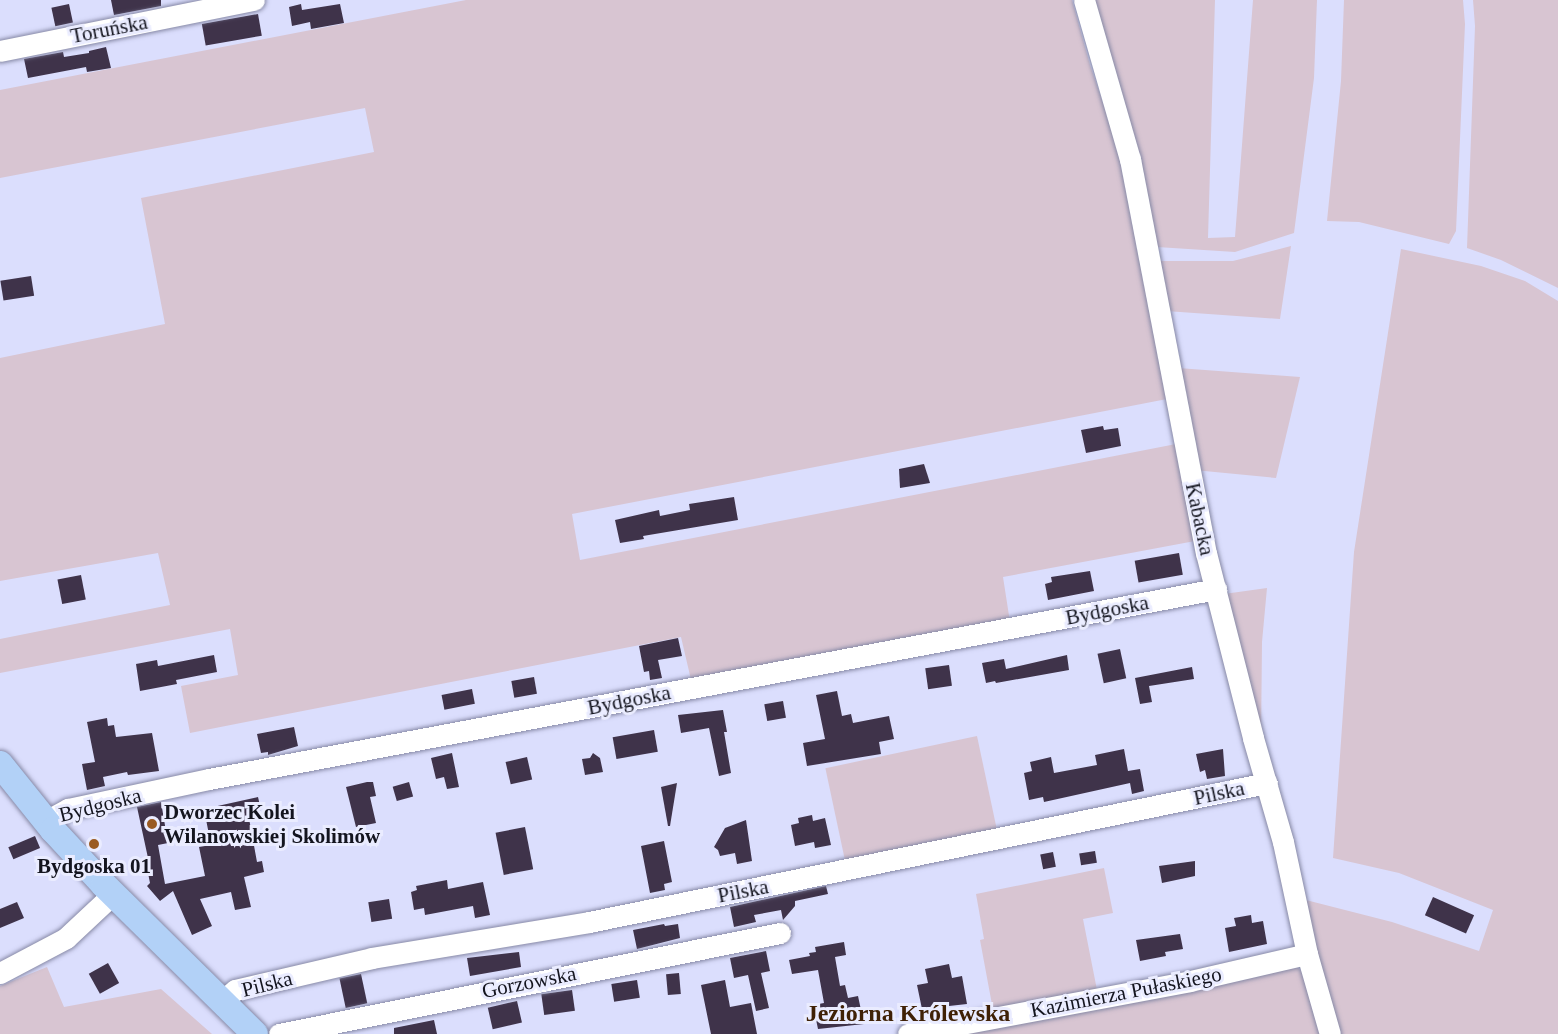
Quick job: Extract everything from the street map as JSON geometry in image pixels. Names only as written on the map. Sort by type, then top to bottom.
[{"type":"main road","points":[[0,764],[46,821],[113,894],[252,1033]]},
{"type":"street","name":"Toruńska","points":[[0,51],[254,0]]},
{"type":"street","name":"Kabacka","points":[[1084,0],[1130,159],[1197,510],[1253,738],[1268,783],[1307,954],[1330,1034]]},
{"type":"street","name":"Bydgoska","points":[[46,821],[68,809],[208,779],[1216,589]]},
{"type":"street","name":"Pilska","points":[[222,1001],[235,990],[372,958],[600,920],[1268,783]]},
{"type":"street","points":[[0,973],[66,938],[113,894]]},
{"type":"street","name":"Gorzowska","points":[[279,1034],[780,933]]},
{"type":"street","name":"Kazimierza Pułaskiego","points":[[908,1034],[1190,981],[1307,954]]},
{"type":"shaded area","points":[[466,0],[1072,0],[1090,65],[1117,144],[1167,399],[572,514],[580,560],[1176,444],[1195,541],[1003,577],[1010,622],[692,684],[681,637],[190,733],[181,686],[238,675],[230,629],[0,673],[0,639],[170,605],[158,553],[0,581],[0,358],[165,324],[141,198],[374,152],[365,108],[0,178],[0,90]]},
{"type":"shaded area","points":[[1089,0],[1215,0],[1208,238],[1235,237],[1253,0],[1317,0],[1314,78],[1294,233],[1235,252],[1157,247]]},
{"type":"shaded area","points":[[1344,0],[1463,0],[1465,24],[1456,231],[1449,244],[1359,222],[1327,221],[1341,81]]},
{"type":"shaded area","points":[[1473,0],[1558,0],[1558,288],[1501,260],[1467,248],[1475,26]]},
{"type":"shaded area","points":[[1291,246],[1280,319],[1166,311],[1157,265],[1161,261],[1233,261]]},
{"type":"shaded area","points":[[1401,249],[1481,266],[1525,281],[1558,301],[1558,1034],[1336,1034],[1298,898],[1392,922],[1479,951],[1493,910],[1399,873],[1333,858],[1354,552]]},
{"type":"shaded area","points":[[1178,368],[1300,377],[1276,478],[1194,470]]},
{"type":"shaded area","points":[[1267,588],[1262,642],[1261,741],[1224,594]]},
{"type":"shaded area","points":[[977,736],[997,831],[846,863],[825,768]]},
{"type":"shaded area","points":[[1104,868],[1113,913],[1083,919],[1097,990],[993,1010],[980,940],[984,939],[976,894]]},
{"type":"shaded area","points":[[1295,965],[1304,974],[1323,1034],[943,1034]]},
{"type":"shaded area","points":[[47,967],[64,1007],[161,989],[212,1034],[0,1034],[0,986]]},
{"type":"building","points":[[111,0],[161,0],[161,6],[114,15]]},
{"type":"building","points":[[69,4],[73,23],[55,26],[51,8]]},
{"type":"building","points":[[301,4],[302,10],[340,4],[344,23],[311,29],[310,22],[292,26],[289,7]]},
{"type":"building","points":[[258,14],[262,36],[206,46],[202,24]]},
{"type":"building","points":[[106,47],[111,68],[87,72],[86,67],[28,78],[24,59],[63,52],[64,57],[89,53],[89,51]]},
{"type":"building","points":[[31,276],[34,296],[4,301],[0,281]]},
{"type":"building","points":[[1103,426],[1104,430],[1118,428],[1121,446],[1086,453],[1081,430]]},
{"type":"building","points":[[924,464],[930,483],[900,488],[899,469]]},
{"type":"building","points":[[734,497],[738,520],[643,536],[644,539],[620,543],[615,520],[659,510],[660,516],[690,510],[689,504]]},
{"type":"building","points":[[1179,553],[1183,575],[1139,582],[1135,561]]},
{"type":"building","points":[[1090,571],[1094,591],[1048,600],[1045,584],[1052,582],[1051,577]]},
{"type":"building","points":[[81,575],[86,600],[62,604],[57,580]]},
{"type":"building","points":[[678,638],[682,656],[658,660],[662,678],[650,680],[649,671],[644,672],[639,646]]},
{"type":"building","points":[[1120,649],[1126,678],[1104,683],[1098,654]]},
{"type":"building","points":[[214,655],[217,672],[176,680],[177,684],[140,691],[136,664],[157,660],[158,666]]},
{"type":"building","points":[[1067,655],[1069,670],[986,683],[982,663],[1004,659],[1006,669]]},
{"type":"building","points":[[949,665],[952,686],[928,689],[925,668]]},
{"type":"building","points":[[1192,667],[1194,679],[1149,686],[1152,702],[1140,704],[1135,678]]},
{"type":"building","points":[[534,677],[537,694],[514,698],[511,681]]},
{"type":"building","points":[[472,689],[475,704],[444,710],[442,695]]},
{"type":"building","points":[[837,691],[842,716],[851,714],[853,723],[889,716],[894,739],[879,742],[881,754],[807,766],[803,743],[825,739],[816,695]]},
{"type":"building","points":[[783,701],[786,718],[767,721],[764,704]]},
{"type":"building","points":[[723,710],[731,773],[719,776],[709,728],[681,733],[678,715]]},
{"type":"building","points":[[107,718],[108,726],[114,725],[116,737],[152,733],[159,771],[128,775],[127,772],[103,777],[105,786],[87,790],[82,764],[95,762],[87,722]]},
{"type":"building","points":[[294,727],[298,746],[268,755],[268,752],[261,753],[257,734]]},
{"type":"building","points":[[654,730],[658,752],[616,759],[613,737]]},
{"type":"building","points":[[1124,749],[1128,771],[1140,769],[1144,791],[1132,794],[1130,783],[1044,802],[1043,797],[1029,800],[1024,773],[1032,771],[1030,762],[1051,757],[1054,773],[1097,765],[1095,755]]},
{"type":"building","points":[[1223,749],[1225,776],[1207,779],[1205,770],[1200,772],[1196,754]]},
{"type":"building","points":[[452,753],[459,787],[447,789],[444,777],[436,779],[431,758]]},
{"type":"building","points":[[593,753],[600,758],[603,772],[585,775],[582,759],[590,758]]},
{"type":"building","points":[[527,757],[532,779],[511,784],[506,762]]},
{"type":"building","points":[[373,782],[376,796],[370,797],[376,823],[356,827],[346,787]]},
{"type":"building","points":[[409,782],[413,796],[397,801],[393,787]]},
{"type":"building","points":[[677,783],[670,826],[668,826],[661,787]]},
{"type":"building","points":[[258,797],[261,810],[248,813],[257,862],[262,861],[264,872],[244,877],[251,907],[235,910],[231,892],[200,899],[212,926],[192,935],[173,891],[160,901],[147,886],[150,883],[145,858],[148,858],[137,807],[161,802],[168,843],[158,845],[165,884],[205,876],[199,847],[211,845],[204,809]]},
{"type":"building","points":[[812,815],[813,821],[825,818],[831,845],[815,848],[814,842],[795,846],[791,825],[799,823],[798,818]]},
{"type":"building","points":[[746,820],[752,861],[737,864],[735,853],[720,856],[714,847],[725,828]]},
{"type":"building","points":[[525,827],[533,869],[504,875],[496,833]]},
{"type":"building","points":[[35,836],[40,848],[13,859],[8,847]]},
{"type":"building","points":[[664,841],[672,882],[664,884],[665,890],[650,893],[641,846]]},
{"type":"building","points":[[1095,851],[1097,863],[1081,865],[1079,854]]},
{"type":"building","points":[[1053,852],[1056,867],[1043,869],[1040,854]]},
{"type":"building","points":[[1195,861],[1195,876],[1162,883],[1159,866]]},
{"type":"building","points":[[447,880],[448,889],[483,882],[490,915],[475,918],[473,906],[425,915],[424,908],[414,910],[411,892],[417,890],[416,886]]},
{"type":"building","points":[[826,886],[828,894],[795,901],[795,906],[783,920],[781,910],[754,915],[756,922],[734,927],[730,907]]},
{"type":"building","points":[[1433,897],[1474,915],[1466,934],[1425,915]]},
{"type":"building","points":[[389,899],[392,919],[371,922],[368,902]]},
{"type":"building","points":[[17,902],[24,918],[0,928],[0,909]]},
{"type":"building","points":[[1251,915],[1252,923],[1263,921],[1267,944],[1229,952],[1225,928],[1236,926],[1234,918]]},
{"type":"building","points":[[664,924],[665,926],[678,924],[680,938],[637,949],[633,930]]},
{"type":"building","points":[[1180,934],[1183,949],[1165,952],[1166,956],[1140,961],[1136,940]]},
{"type":"building","points":[[844,942],[846,955],[835,957],[840,986],[845,985],[848,998],[858,996],[864,1024],[818,1029],[813,1005],[824,1003],[818,970],[792,974],[789,960],[810,956],[809,953],[816,952],[815,947]]},
{"type":"building","points":[[766,951],[770,971],[761,973],[769,1008],[756,1011],[748,975],[734,978],[730,958]]},
{"type":"building","points":[[519,952],[521,967],[470,976],[467,958]]},
{"type":"building","points":[[108,963],[119,983],[100,994],[89,974]]},
{"type":"building","points":[[949,964],[952,978],[962,976],[967,1004],[922,1009],[917,985],[928,983],[925,969]]},
{"type":"building","points":[[679,973],[681,994],[668,995],[666,974]]},
{"type":"building","points":[[361,974],[367,1003],[346,1008],[339,979]]},
{"type":"building","points":[[637,980],[640,998],[614,1002],[611,984]]},
{"type":"building","points":[[725,980],[730,1007],[751,1003],[757,1034],[711,1034],[701,985]]},
{"type":"building","points":[[572,990],[575,1011],[544,1015],[541,994]]},
{"type":"building","points":[[517,1001],[522,1022],[493,1029],[488,1008]]},
{"type":"building","points":[[434,1020],[437,1034],[394,1034],[394,1028]]},
{"type":"place","name":"Dworzec Kolei Wilanowskiej Skolimów","points":[[152,824]]},
{"type":"place","name":"Bydgoska 01","points":[[94,844]]},
{"type":"district","name":"Jeziorna Królewska","points":[[908,1014]]}]
